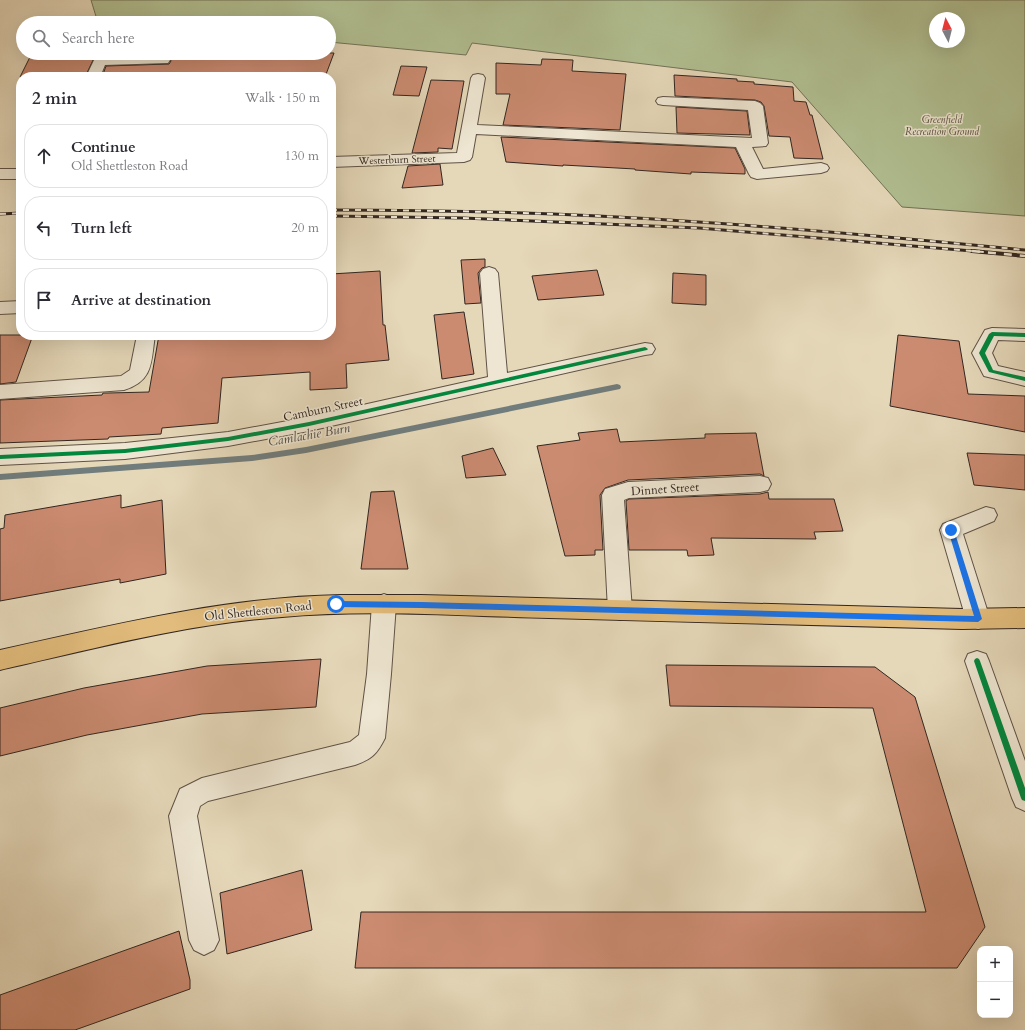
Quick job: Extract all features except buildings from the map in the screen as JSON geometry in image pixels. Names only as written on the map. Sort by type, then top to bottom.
[{"type":"main road","name":"Old Shettleston Road","points":[[0,660],[188,619],[262,609],[336,604],[978,619],[1025,618]]},
{"type":"street","points":[[95,72],[100,61],[163,60]]},
{"type":"street","points":[[478,78],[469,129],[760,143],[755,106],[663,101]]},
{"type":"street","name":"Westerburn Street","points":[[336,162],[464,158],[469,129]]},
{"type":"street","points":[[742,142],[757,174],[821,168]]},
{"type":"street","points":[[0,174],[16,174]]},
{"type":"street","points":[[489,273],[498,382]]},
{"type":"street","points":[[0,308],[16,307]]},
{"type":"street","points":[[1025,335],[992,334],[982,353],[992,371],[1025,379]]},
{"type":"street","points":[[0,392],[124,383],[134,378],[139,372],[145,340]]},
{"type":"street","name":"Camburn Street","points":[[0,457],[125,451],[228,439],[309,424],[645,349]]},
{"type":"street","name":"Dinnet Street","points":[[620,610],[613,495],[628,490],[760,484]]},
{"type":"street","points":[[978,619],[951,530],[986,515]]},
{"type":"street","points":[[204,940],[183,816],[189,798],[202,790],[355,753],[367,746],[372,738],[379,674],[384,604]]},
{"type":"street","points":[[977,661],[1025,798]]},
{"type":"green space","name":"Greenfield Recreation Ground","points":[[91,0],[1025,0],[1025,216],[902,207],[792,82],[472,43],[466,55],[336,43],[336,16],[96,16]]},
{"type":"waterway","name":"Camlachie Burn","points":[[0,477],[252,458],[306,450],[617,387]]},
{"type":"railway","points":[[336,210],[508,212],[640,218],[812,230],[1025,250]]},
{"type":"railway","points":[[0,214],[16,213]]},
{"type":"railway","points":[[336,216],[463,218],[699,228],[984,252]]},
{"type":"railway","points":[[972,251],[1025,256]]},
{"type":"cycle path","points":[[1025,335],[992,334],[982,353],[991,371],[1025,379]]},
{"type":"cycle path","points":[[0,457],[125,451],[228,439],[309,424],[645,349]]},
{"type":"cycle path","points":[[977,661],[1025,798]]},
{"type":"route","points":[[336,604],[978,619],[951,530]]}]
